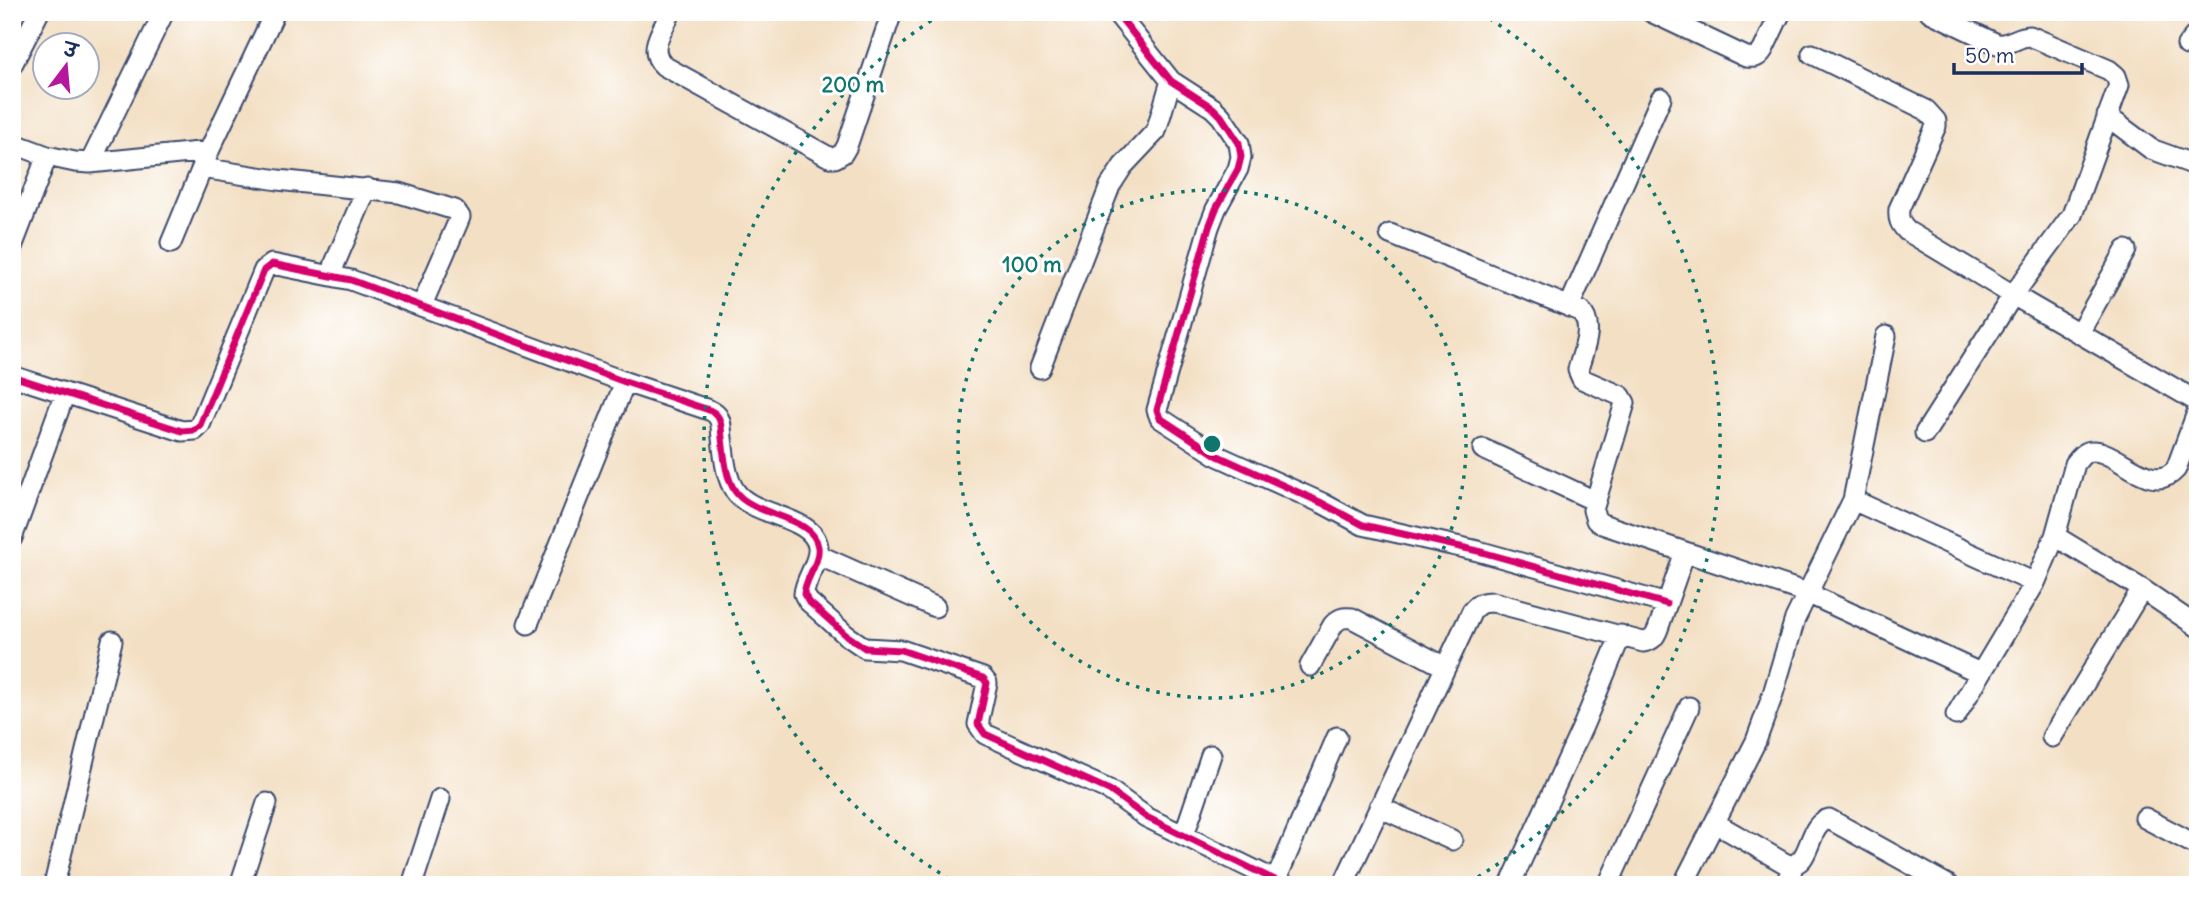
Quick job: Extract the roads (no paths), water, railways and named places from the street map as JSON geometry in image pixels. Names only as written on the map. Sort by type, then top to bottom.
[{"type":"street","points":[[12,65],[39,12]]},
{"type":"street","points":[[90,163],[164,12]]},
{"type":"street","points":[[171,243],[206,159],[275,12]]},
{"type":"street","points":[[671,12],[656,44],[658,61],[835,158],[843,153],[847,146],[892,12]]},
{"type":"street","points":[[1116,12],[1171,81],[1213,108],[1220,116],[1239,143],[1241,157],[1238,169],[1209,227],[1157,410],[1160,418],[1218,456],[1322,503],[1363,525],[1478,551],[1667,604]]},
{"type":"street","points":[[1651,12],[1746,57],[1754,58],[1763,51],[1781,12]]},
{"type":"street","points":[[1925,433],[2013,295],[2072,215],[2119,85],[2116,76],[2109,69],[2030,36],[2024,36],[2005,46],[1942,15]]},
{"type":"street","points":[[1812,54],[1926,110],[1932,116],[1936,126],[1899,209],[1900,225],[2013,295],[2198,402]]},
{"type":"street","points":[[1040,368],[1110,186],[1123,166],[1156,131],[1171,81]]},
{"type":"street","points":[[1569,307],[1661,98]]},
{"type":"street","points":[[2107,116],[2151,149],[2198,166]]},
{"type":"street","points":[[12,143],[47,156],[75,162],[206,159],[278,180],[367,188],[418,197],[455,210],[460,217],[422,305]]},
{"type":"street","points":[[12,247],[47,156]]},
{"type":"street","points":[[332,275],[367,188]]},
{"type":"street","points":[[1390,234],[1580,311],[1588,321],[1578,375],[1620,396],[1625,403],[1595,501],[1593,514],[1602,524],[1807,593],[1980,673]]},
{"type":"street","points":[[2079,333],[2126,250]]},
{"type":"street","points":[[12,376],[182,431],[195,430],[200,425],[267,266],[272,264],[332,275],[422,305],[716,414],[720,419],[724,453],[734,491],[743,501],[754,507],[799,525],[816,541],[818,555],[804,594],[808,601],[857,644],[874,650],[901,650],[983,678],[987,683],[978,724],[985,734],[1109,790],[1146,817],[1281,883],[1337,737]]},
{"type":"street","points":[[1683,885],[1756,741],[1795,619],[1853,500],[1886,336]]},
{"type":"street","points":[[528,624],[625,382]]},
{"type":"street","points":[[12,538],[65,393]]},
{"type":"street","points":[[1956,715],[2035,583],[2055,536],[2075,464],[2080,457],[2088,452],[2098,452],[2151,478],[2171,475],[2176,469],[2198,410]]},
{"type":"street","points":[[1483,449],[1595,501]]},
{"type":"street","points":[[1853,500],[2035,583]]},
{"type":"street","points":[[2055,536],[2198,627]]},
{"type":"street","points":[[1343,885],[1445,667],[1477,605],[1493,602],[1643,642],[1649,641],[1655,636],[1685,552]]},
{"type":"street","points":[[818,555],[935,607]]},
{"type":"street","points":[[2052,737],[2142,589]]},
{"type":"street","points":[[1310,666],[1333,625],[1344,617],[1352,618],[1445,667]]},
{"type":"street","points":[[1510,885],[1583,726],[1620,635]]},
{"type":"street","points":[[54,885],[112,641]]},
{"type":"street","points":[[1608,885],[1689,707]]},
{"type":"street","points":[[1184,835],[1211,755]]},
{"type":"street","points":[[412,885],[440,799]]},
{"type":"street","points":[[240,885],[267,803]]},
{"type":"street","points":[[1379,807],[1452,840]]},
{"type":"street","points":[[2145,818],[2198,846]]},
{"type":"street","points":[[1785,885],[1794,865],[1801,861],[1818,824],[1829,820],[1948,885]]},
{"type":"street","points":[[1715,823],[1794,865]]}]
